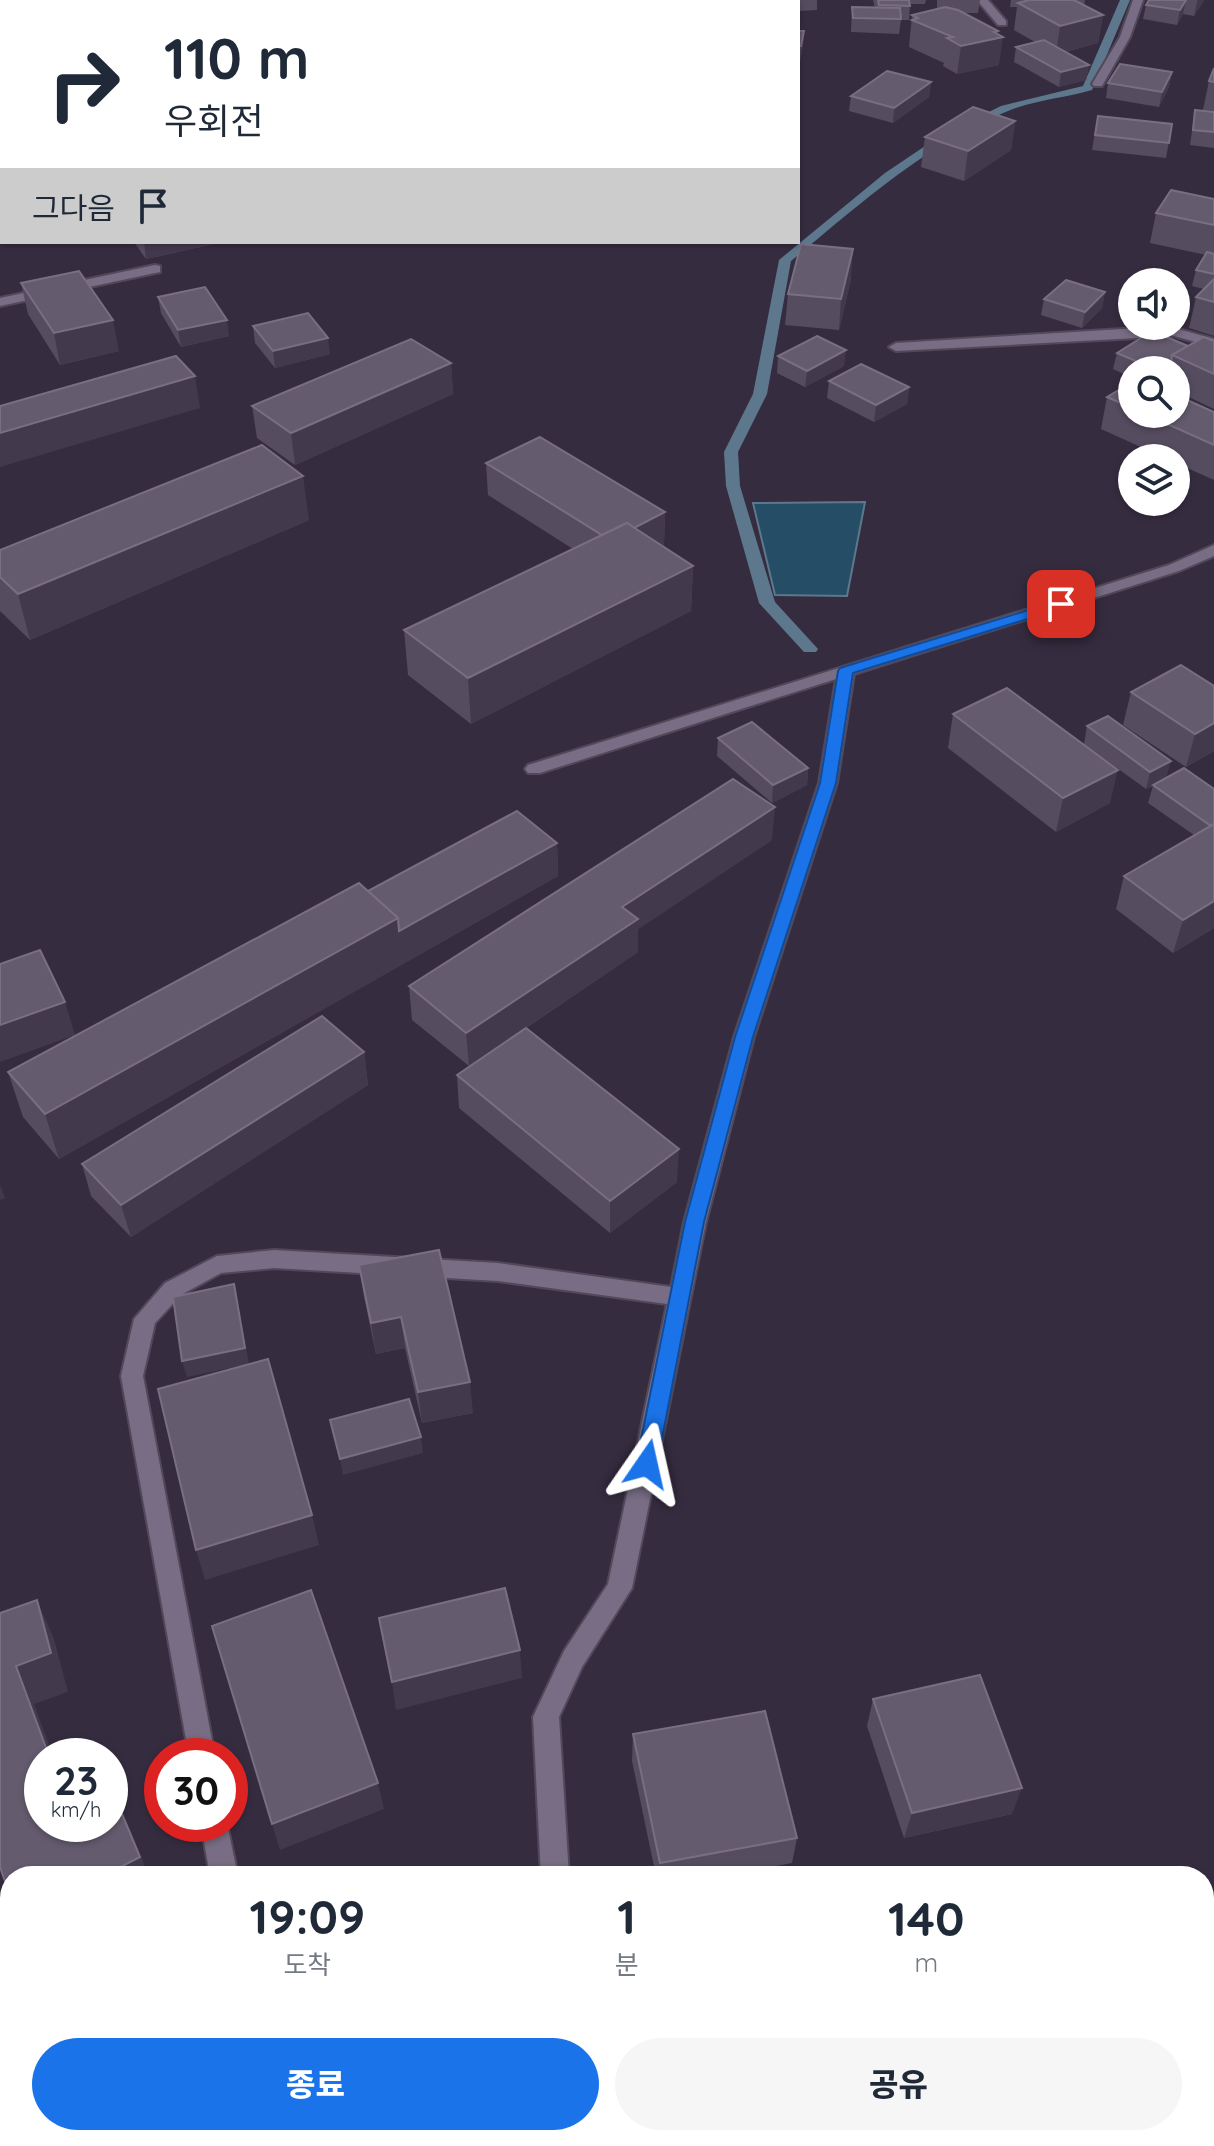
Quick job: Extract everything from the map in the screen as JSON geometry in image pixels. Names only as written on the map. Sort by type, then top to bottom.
[{"type":"street","points":[[982,0],[1002,23]]},
{"type":"street","points":[[1098,84],[1125,37],[1138,0]]},
{"type":"street","points":[[0,302],[155,269]]},
{"type":"street","points":[[896,347],[1139,332],[1175,332],[1214,343]]},
{"type":"street","points":[[534,769],[1174,568],[1214,550]]},
{"type":"street","points":[[554,1866],[546,1717],[573,1659],[620,1588],[695,1222],[744,1037],[828,783],[846,671]]},
{"type":"street","points":[[199,1738],[132,1376],[145,1319],[173,1289],[217,1265],[274,1259],[498,1272],[679,1297]]},
{"type":"street","points":[[217,1842],[222,1866]]},
{"type":"water","points":[[865,502],[847,596],[775,595],[753,503]]},
{"type":"building","points":[[878,0],[909,0],[910,6],[879,5]]},
{"type":"building","points":[[1029,0],[1074,0],[1103,15],[1060,26],[1018,3]]},
{"type":"building","points":[[1149,0],[1186,0],[1180,10],[1146,5]]},
{"type":"building","points":[[852,7],[900,8],[901,19],[853,18]]},
{"type":"building","points":[[945,7],[958,10],[998,31],[994,32],[1003,37],[961,46],[947,38],[953,37],[912,20],[918,18],[912,15]]},
{"type":"building","points":[[1044,40],[1089,65],[1061,72],[1016,47]]},
{"type":"building","points":[[1120,64],[1172,72],[1162,92],[1108,83]]},
{"type":"building","points":[[887,71],[931,82],[894,108],[851,96]]},
{"type":"building","points":[[973,107],[1015,121],[968,151],[925,137]]},
{"type":"building","points":[[1195,110],[1214,112],[1214,132],[1193,130]]},
{"type":"building","points":[[1098,116],[1172,124],[1169,143],[1095,135]]},
{"type":"building","points":[[1171,190],[1214,199],[1214,225],[1156,213]]},
{"type":"building","points":[[801,244],[853,249],[841,299],[788,294]]},
{"type":"building","points":[[1207,252],[1214,254],[1214,274],[1196,270]]},
{"type":"building","points":[[79,271],[113,320],[54,333],[21,283]]},
{"type":"building","points":[[1214,279],[1214,302],[1196,297]]},
{"type":"building","points":[[1066,280],[1105,292],[1085,312],[1044,299]]},
{"type":"building","points":[[205,287],[227,320],[178,330],[158,297]]},
{"type":"building","points":[[308,313],[328,338],[273,351],[253,326]]},
{"type":"building","points":[[817,336],[846,350],[807,371],[778,356]]},
{"type":"building","points":[[1204,337],[1214,341],[1214,374],[1190,363],[1190,356],[1172,355]]},
{"type":"building","points":[[411,339],[451,363],[291,433],[252,406]]},
{"type":"building","points":[[1138,340],[1174,340],[1188,346],[1172,356],[1124,356],[1117,353]]},
{"type":"building","points":[[176,356],[195,376],[0,433],[0,406]]},
{"type":"building","points":[[861,364],[909,387],[876,405],[829,381]]},
{"type":"building","points":[[1118,390],[1118,402],[1107,397]]},
{"type":"building","points":[[1190,401],[1214,412],[1214,445],[1176,428],[1190,428]]},
{"type":"building","points":[[540,437],[665,512],[634,528],[627,523],[602,535],[486,463]]},
{"type":"building","points":[[262,445],[303,476],[18,594],[0,577],[0,550]]},
{"type":"building","points":[[627,523],[693,566],[468,678],[404,630]]},
{"type":"building","points":[[1181,665],[1214,686],[1214,723],[1195,734],[1131,692]]},
{"type":"building","points":[[1007,688],[1118,770],[1063,798],[953,714]]},
{"type":"building","points":[[1108,716],[1171,761],[1150,772],[1087,726]]},
{"type":"building","points":[[752,722],[808,768],[773,785],[718,738]]},
{"type":"building","points":[[1184,768],[1214,789],[1214,824],[1211,826],[1153,785]]},
{"type":"building","points":[[733,779],[775,807],[622,907],[638,919],[466,1033],[409,986]]},
{"type":"building","points":[[517,811],[557,843],[399,931],[398,918],[368,891]]},
{"type":"building","points":[[1214,824],[1214,901],[1183,920],[1124,876]]},
{"type":"building","points":[[359,883],[398,918],[45,1114],[8,1072]]},
{"type":"building","points":[[40,950],[65,1002],[0,1025],[0,964]]},
{"type":"building","points":[[322,1016],[364,1052],[121,1205],[82,1164]]},
{"type":"building","points":[[526,1028],[679,1149],[610,1201],[457,1075]]},
{"type":"building","points":[[439,1250],[470,1382],[418,1392],[401,1317],[371,1323],[359,1265]]},
{"type":"building","points":[[234,1284],[245,1348],[182,1361],[173,1297]]},
{"type":"building","points":[[268,1359],[312,1515],[196,1550],[158,1389]]},
{"type":"building","points":[[409,1399],[421,1437],[340,1459],[330,1420]]},
{"type":"building","points":[[505,1588],[520,1650],[392,1682],[379,1618]]},
{"type":"building","points":[[311,1590],[378,1783],[272,1824],[212,1626]]},
{"type":"building","points":[[37,1600],[51,1653],[16,1666],[42,1738],[24,1738],[24,1842],[128,1842],[128,1828],[140,1857],[122,1866],[0,1866],[0,1613]]},
{"type":"building","points":[[980,1675],[1022,1788],[912,1813],[873,1699]]},
{"type":"building","points":[[765,1711],[797,1838],[660,1863],[633,1734]]},
{"type":"waterway","points":[[810,649],[767,603],[733,486],[731,452],[760,394],[785,260],[889,175],[945,138],[1005,108],[1088,88],[1125,0]]},
{"type":"route","points":[[647,1464],[695,1222],[744,1037],[828,783],[846,671],[1061,604]]}]
